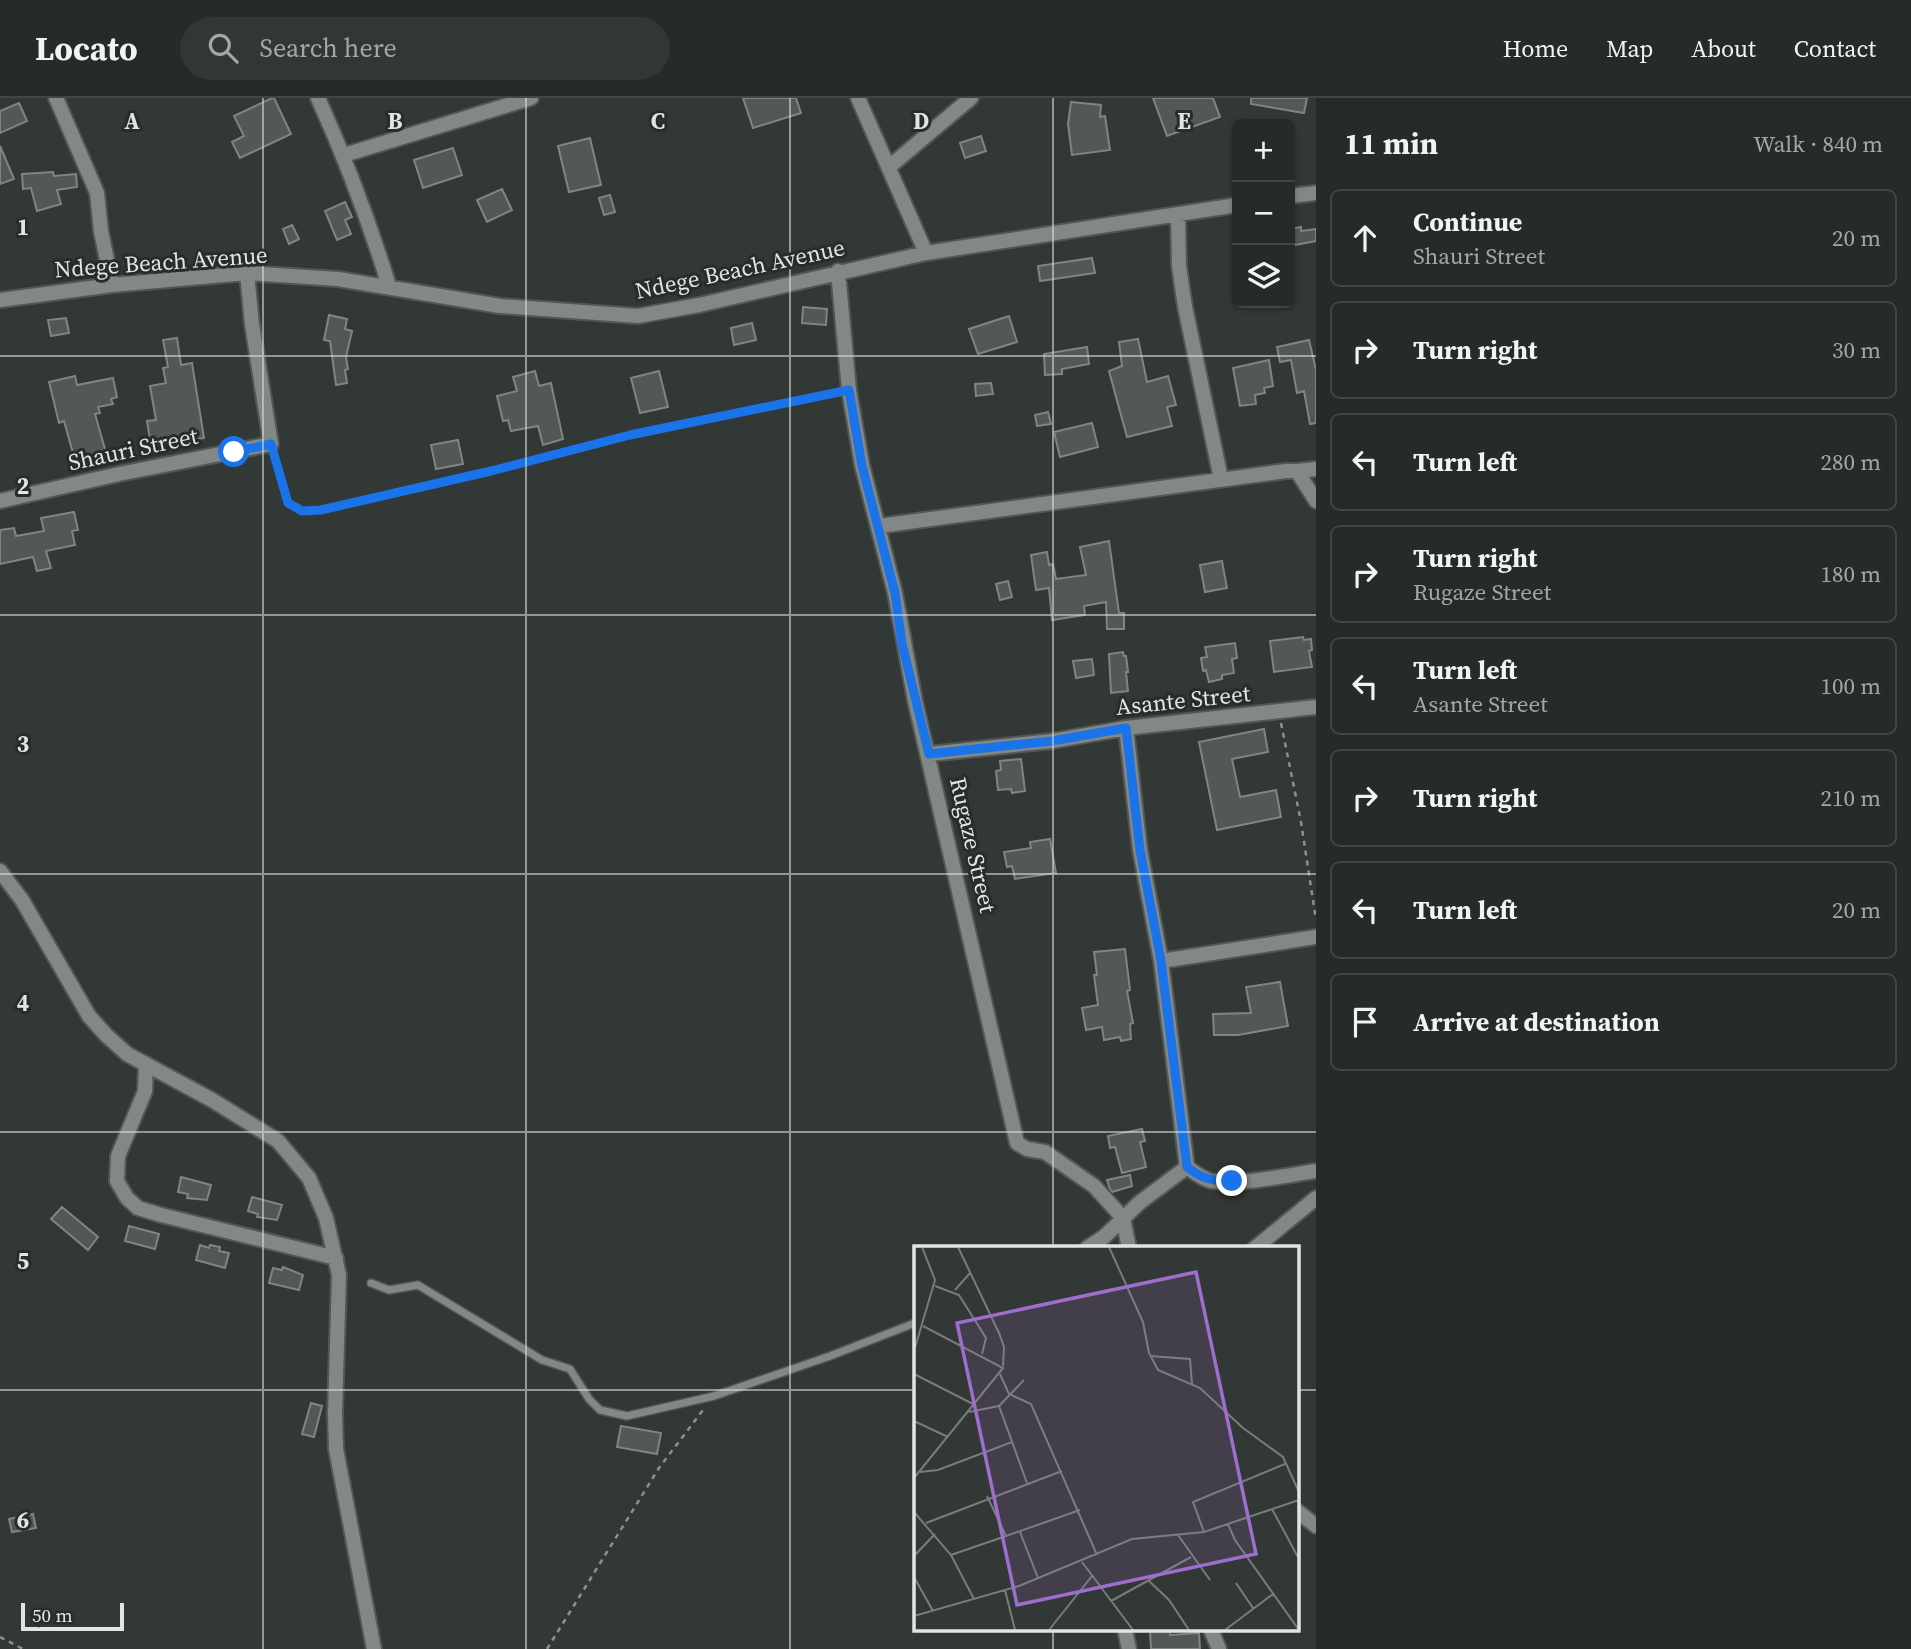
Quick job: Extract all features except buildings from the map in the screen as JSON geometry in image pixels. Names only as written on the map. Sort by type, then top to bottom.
[{"type":"street","points":[[56,98],[97,193],[101,231],[112,285]]},
{"type":"street","points":[[318,98],[344,155],[389,286]]},
{"type":"street","points":[[344,155],[531,98]]},
{"type":"street","points":[[858,98],[926,253]]},
{"type":"street","points":[[889,167],[971,98]]},
{"type":"street","points":[[1295,195],[1316,193]]},
{"type":"street","name":"Ndege Beach Avenue","points":[[0,300],[112,285],[247,273],[338,279],[500,306],[638,316],[926,253],[1232,206]]},
{"type":"street","points":[[1178,215],[1179,266],[1185,307],[1221,479]]},
{"type":"street","name":"Rugaze Street","points":[[838,271],[849,390],[862,466],[895,593],[912,690],[929,754],[1017,1143],[1027,1149],[1045,1152],[1101,1192],[1123,1218],[1129,1246]]},
{"type":"street","points":[[247,273],[251,324],[271,444]]},
{"type":"street","name":"Shauri Street","points":[[0,500],[271,444]]},
{"type":"street","points":[[878,526],[1094,499],[1221,479],[1316,470]]},
{"type":"street","points":[[1297,471],[1316,501]]},
{"type":"street","name":"Asante Street","points":[[929,754],[1316,707]]},
{"type":"street","points":[[1126,728],[1139,839],[1161,961],[1187,1167],[1199,1177],[1213,1181],[1269,1178],[1316,1171]]},
{"type":"street","points":[[0,870],[22,900],[89,1016],[106,1035],[127,1054],[278,1141],[309,1178],[327,1218],[340,1275],[336,1449],[374,1649]]},
{"type":"street","points":[[1161,961],[1316,937]]},
{"type":"street","points":[[146,1063],[145,1091],[118,1156],[117,1181],[127,1198],[138,1208],[161,1215],[336,1258]]},
{"type":"street","points":[[1090,1246],[1187,1167]]},
{"type":"street","points":[[1258,1246],[1315,1200]]},
{"type":"street","points":[[1298,1512],[1316,1526]]},
{"type":"street","points":[[1212,1632],[1219,1649]]},
{"type":"lane","points":[[371,1283],[389,1290],[418,1286],[542,1360],[570,1369],[589,1399],[600,1410],[627,1416],[714,1396],[914,1323]]},
{"type":"path","points":[[271,444],[288,503],[302,511],[321,510],[491,471],[630,435],[849,390]]},
{"type":"path","points":[[1279,713],[1301,822],[1316,920]]},
{"type":"path","points":[[547,1649],[659,1468],[714,1396]]},
{"type":"path","points":[[0,1637],[23,1649]]},
{"type":"route","points":[[234,452],[271,444],[288,503],[302,511],[321,510],[491,471],[630,435],[849,390],[862,466],[895,593],[902,644],[929,754],[1052,741],[1126,728],[1132,793],[1161,961],[1187,1167],[1199,1177],[1213,1181],[1232,1181]]}]
